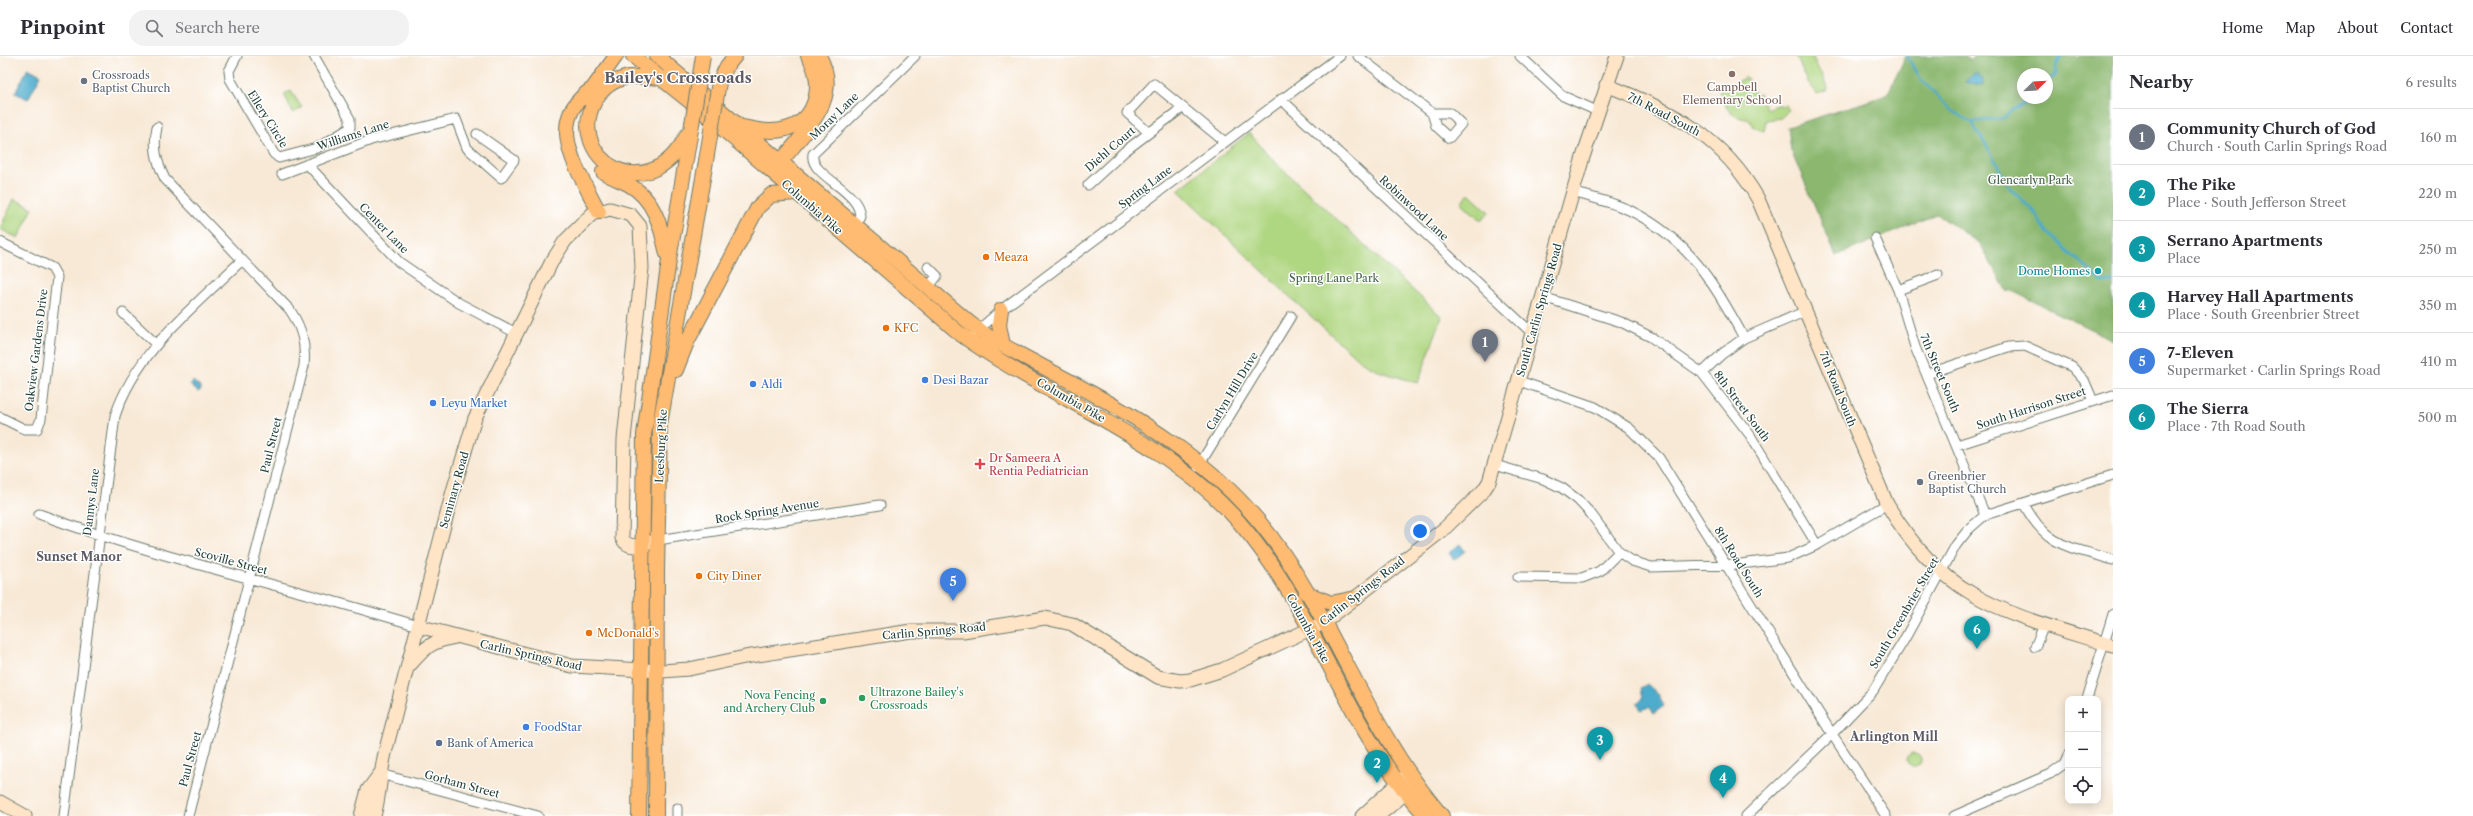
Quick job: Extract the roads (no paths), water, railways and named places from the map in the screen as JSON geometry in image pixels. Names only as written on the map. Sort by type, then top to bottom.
[{"type":"main road","points":[[616,56],[592,89],[580,114],[580,136],[588,156],[604,172],[632,187],[648,200],[658,219],[669,260]]},
{"type":"main road","name":"Columbia Pike","points":[[633,56],[662,78],[764,165],[934,314],[970,341],[1136,438],[1192,477],[1224,506],[1255,542],[1276,573],[1310,630],[1359,721],[1408,783],[1442,816]]},
{"type":"main road","name":"Columbia Pike","points":[[657,56],[742,127],[927,289],[977,329],[1150,427],[1201,463],[1233,492],[1260,523],[1286,557],[1366,702],[1426,816]]},
{"type":"main road","name":"Leesburg Pike","points":[[638,816],[641,546],[644,435],[669,260],[703,56]]},
{"type":"main road","points":[[742,127],[780,131],[795,126],[805,118],[815,100],[818,87],[817,73],[808,56]]},
{"type":"main road","points":[[764,165],[773,165],[781,161],[817,118],[826,100],[827,77],[819,56]]},
{"type":"main road","name":"South Carlin Springs Road","points":[[1426,541],[1461,514],[1483,490],[1495,465],[1597,111],[1617,56]]},
{"type":"main road","name":"Leesburg Pike","points":[[656,816],[656,671],[660,424],[719,82],[726,59]]},
{"type":"main road","points":[[662,78],[628,78],[614,82],[604,89],[593,105],[589,123],[591,139],[598,153],[618,170],[636,174],[653,170],[670,160],[681,147],[692,124]]},
{"type":"main road","name":"7th Road South","points":[[1606,86],[1692,126],[1713,141],[1734,163],[1758,199],[1887,504],[1901,527],[1921,554],[1967,592],[1990,605],[2044,625],[2109,645]]},
{"type":"main road","points":[[592,89],[573,104],[566,121],[566,132],[570,152],[599,212],[609,209],[630,215],[638,221],[642,240],[640,306],[624,439],[622,502],[624,541],[630,545],[641,546],[658,540]]},
{"type":"main road","points":[[660,424],[676,368],[687,342],[758,207],[772,195],[796,193]]},
{"type":"main road","name":"Seminary Road","points":[[374,816],[380,793],[380,774],[406,668],[453,491],[475,418],[551,263],[565,241],[587,217],[599,212]]},
{"type":"main road","name":"Seminary Road","points":[[579,226],[619,212]]},
{"type":"main road","points":[[1001,310],[999,325],[1003,345]]},
{"type":"main road","name":"Carlin Springs Road","points":[[418,626],[572,666],[656,671],[689,669],[750,657],[911,631],[963,630],[1045,618],[1072,624],[1154,675],[1180,680],[1204,677],[1222,670],[1323,623],[1426,541]]},
{"type":"main road","points":[[1306,593],[1331,603],[1356,598]]},
{"type":"main road","points":[[406,668],[430,644],[440,640],[458,637]]},
{"type":"main road","name":"Seminary Road","points":[[361,816],[368,790],[380,774]]},
{"type":"main road","points":[[1362,816],[1408,783]]},
{"type":"main road","points":[[1378,816],[1408,783]]},
{"type":"main road","points":[[0,802],[25,816]]},
{"type":"street","name":"Ellery Circle","points":[[237,56],[230,71],[230,79],[274,154],[279,158],[317,148],[350,128],[350,119],[314,56]]},
{"type":"street","name":"Moray Lane","points":[[855,226],[860,214],[856,204],[816,166],[813,154],[871,96],[915,56]]},
{"type":"street","name":"Spring Lane","points":[[970,341],[977,329],[1001,310],[1340,56]]},
{"type":"street","points":[[1358,56],[1432,113]]},
{"type":"street","points":[[1520,56],[1563,96],[1597,111]]},
{"type":"street","name":"Diehl Court","points":[[1148,132],[1127,112],[1154,84],[1225,142]]},
{"type":"street","name":"Robinwood Lane","points":[[1281,99],[1532,333]]},
{"type":"street","name":"Diehl Court","points":[[1088,184],[1148,132],[1182,108]]},
{"type":"street","name":"Williams Lane","points":[[282,174],[371,140],[456,119],[467,148],[501,178],[514,160],[477,134]]},
{"type":"street","name":"Paul Street","points":[[158,127],[156,154],[165,179],[290,310],[301,329],[305,352],[304,366],[188,816]]},
{"type":"street","name":"Center Lane","points":[[307,164],[399,262],[459,303],[516,333]]},
{"type":"street","points":[[1573,192],[1630,211],[1671,236],[1699,264],[1723,298],[1744,338]]},
{"type":"street","points":[[846,237],[855,226]]},
{"type":"street","name":"7th Street South","points":[[1875,238],[1898,290],[1904,317],[1985,515]]},
{"type":"street","name":"Oakview Gardens Drive","points":[[0,242],[52,268],[57,277],[40,419],[37,429],[24,430],[0,417]]},
{"type":"street","name":"Dannys Lane","points":[[64,816],[115,416],[128,383],[156,344],[242,260]]},
{"type":"street","points":[[927,289],[938,276],[928,267]]},
{"type":"street","points":[[1898,290],[1938,275]]},
{"type":"street","name":"8th Street South","points":[[1543,297],[1621,322],[1651,337],[1702,373],[1750,435],[1817,545]]},
{"type":"street","points":[[1702,373],[1722,354],[1744,338],[1806,311]]},
{"type":"street","points":[[123,313],[156,344]]},
{"type":"street","name":"Carlyn Hill Drive","points":[[1192,477],[1291,316]]},
{"type":"street","points":[[1927,374],[2008,347],[2025,346],[2072,367],[2084,380],[2093,401]]},
{"type":"street","name":"8th Road South","points":[[1519,381],[1595,407],[1629,428],[1659,458],[1832,734],[1886,816]]},
{"type":"street","name":"South Harrison Street","points":[[1957,445],[2113,395]]},
{"type":"street","points":[[1495,465],[1543,479],[1562,488],[1578,500],[1591,514],[1619,552],[1632,561],[1652,566],[1727,565],[1788,558],[1817,545],[1887,504]]},
{"type":"street","name":"South Greenbrier Street","points":[[1746,816],[1832,734],[1873,691],[1956,545],[1968,530],[1985,515],[2113,475]]},
{"type":"street","points":[[2024,504],[2035,524],[2050,539],[2113,560]]},
{"type":"street","name":"Rock Spring Avenue","points":[[658,540],[880,505]]},
{"type":"street","name":"Scoville Street","points":[[39,514],[99,536],[418,626]]},
{"type":"street","points":[[1518,577],[1582,578],[1600,571],[1619,552]]},
{"type":"street","points":[[2088,696],[2109,645],[2113,614]]},
{"type":"street","points":[[2035,647],[2044,625]]},
{"type":"street","points":[[1954,816],[2050,774],[2065,762]]},
{"type":"street","name":"Gorham Street","points":[[380,774],[538,816]]},
{"type":"water","points":[[28,68],[41,75],[28,99],[15,93]]},
{"type":"water","points":[[1976,73],[1983,79],[1983,85],[1965,82],[1971,75]]},
{"type":"water","points":[[193,381],[202,389],[198,392],[190,385]]},
{"type":"water","points":[[1460,544],[1465,551],[1454,560],[1449,553]]},
{"type":"water","points":[[1647,684],[1659,695],[1664,706],[1654,713],[1649,707],[1641,710],[1637,704],[1643,698],[1641,688]]},
{"type":"waterway","points":[[1907,56],[1919,77],[1950,109],[1971,122],[1988,148],[2010,188],[2035,213],[2047,232],[2102,282],[2113,283]]},
{"type":"waterway","points":[[2053,77],[2056,75],[2056,66],[2062,56]]},
{"type":"waterway","points":[[1971,122],[2004,118],[2012,109],[2022,104]]},
{"type":"place","name":"Campbell Elementary School","points":[[1732,74]]},
{"type":"place","name":"Crossroads Baptist Church","points":[[84,81]]},
{"type":"place","name":"Meaza","points":[[986,257]]},
{"type":"place","name":"Dome Homes","points":[[2098,271]]},
{"type":"place","name":"KFC","points":[[886,328]]},
{"type":"place","name":"Community Church of God","points":[[1485,362]]},
{"type":"place","name":"Desi Bazar","points":[[925,380]]},
{"type":"place","name":"Aldi","points":[[753,384]]},
{"type":"place","name":"Leyu Market","points":[[433,403]]},
{"type":"place","name":"Dr Sameera A Rentia Pediatrician","points":[[980,464]]},
{"type":"place","name":"Greenbrier Baptist Church","points":[[1920,482]]},
{"type":"place","name":"City Diner","points":[[699,576]]},
{"type":"place","name":"7-Eleven","points":[[953,601]]},
{"type":"place","name":"McDonald's","points":[[589,633]]},
{"type":"place","name":"The Sierra","points":[[1977,649]]},
{"type":"place","name":"Ultrazone Bailey's Crossroads","points":[[862,698]]},
{"type":"place","name":"Nova Fencing and Archery Club","points":[[823,701]]},
{"type":"place","name":"FoodStar","points":[[526,727]]},
{"type":"place","name":"Bank of America","points":[[439,743]]},
{"type":"place","name":"Serrano Apartments","points":[[1600,760]]},
{"type":"place","name":"The Pike","points":[[1377,783]]},
{"type":"place","name":"Harvey Hall Apartments","points":[[1723,798]]},
{"type":"district","name":"Bailey's Crossroads","points":[[678,77]]},
{"type":"district","name":"Sunset Manor","points":[[79,556]]},
{"type":"district","name":"Arlington Mill","points":[[1894,736]]},
{"type":"park label","name":"Glencarlyn Park","points":[[2030,180]]},
{"type":"park label","name":"Spring Lane Park","points":[[1334,278]]}]
